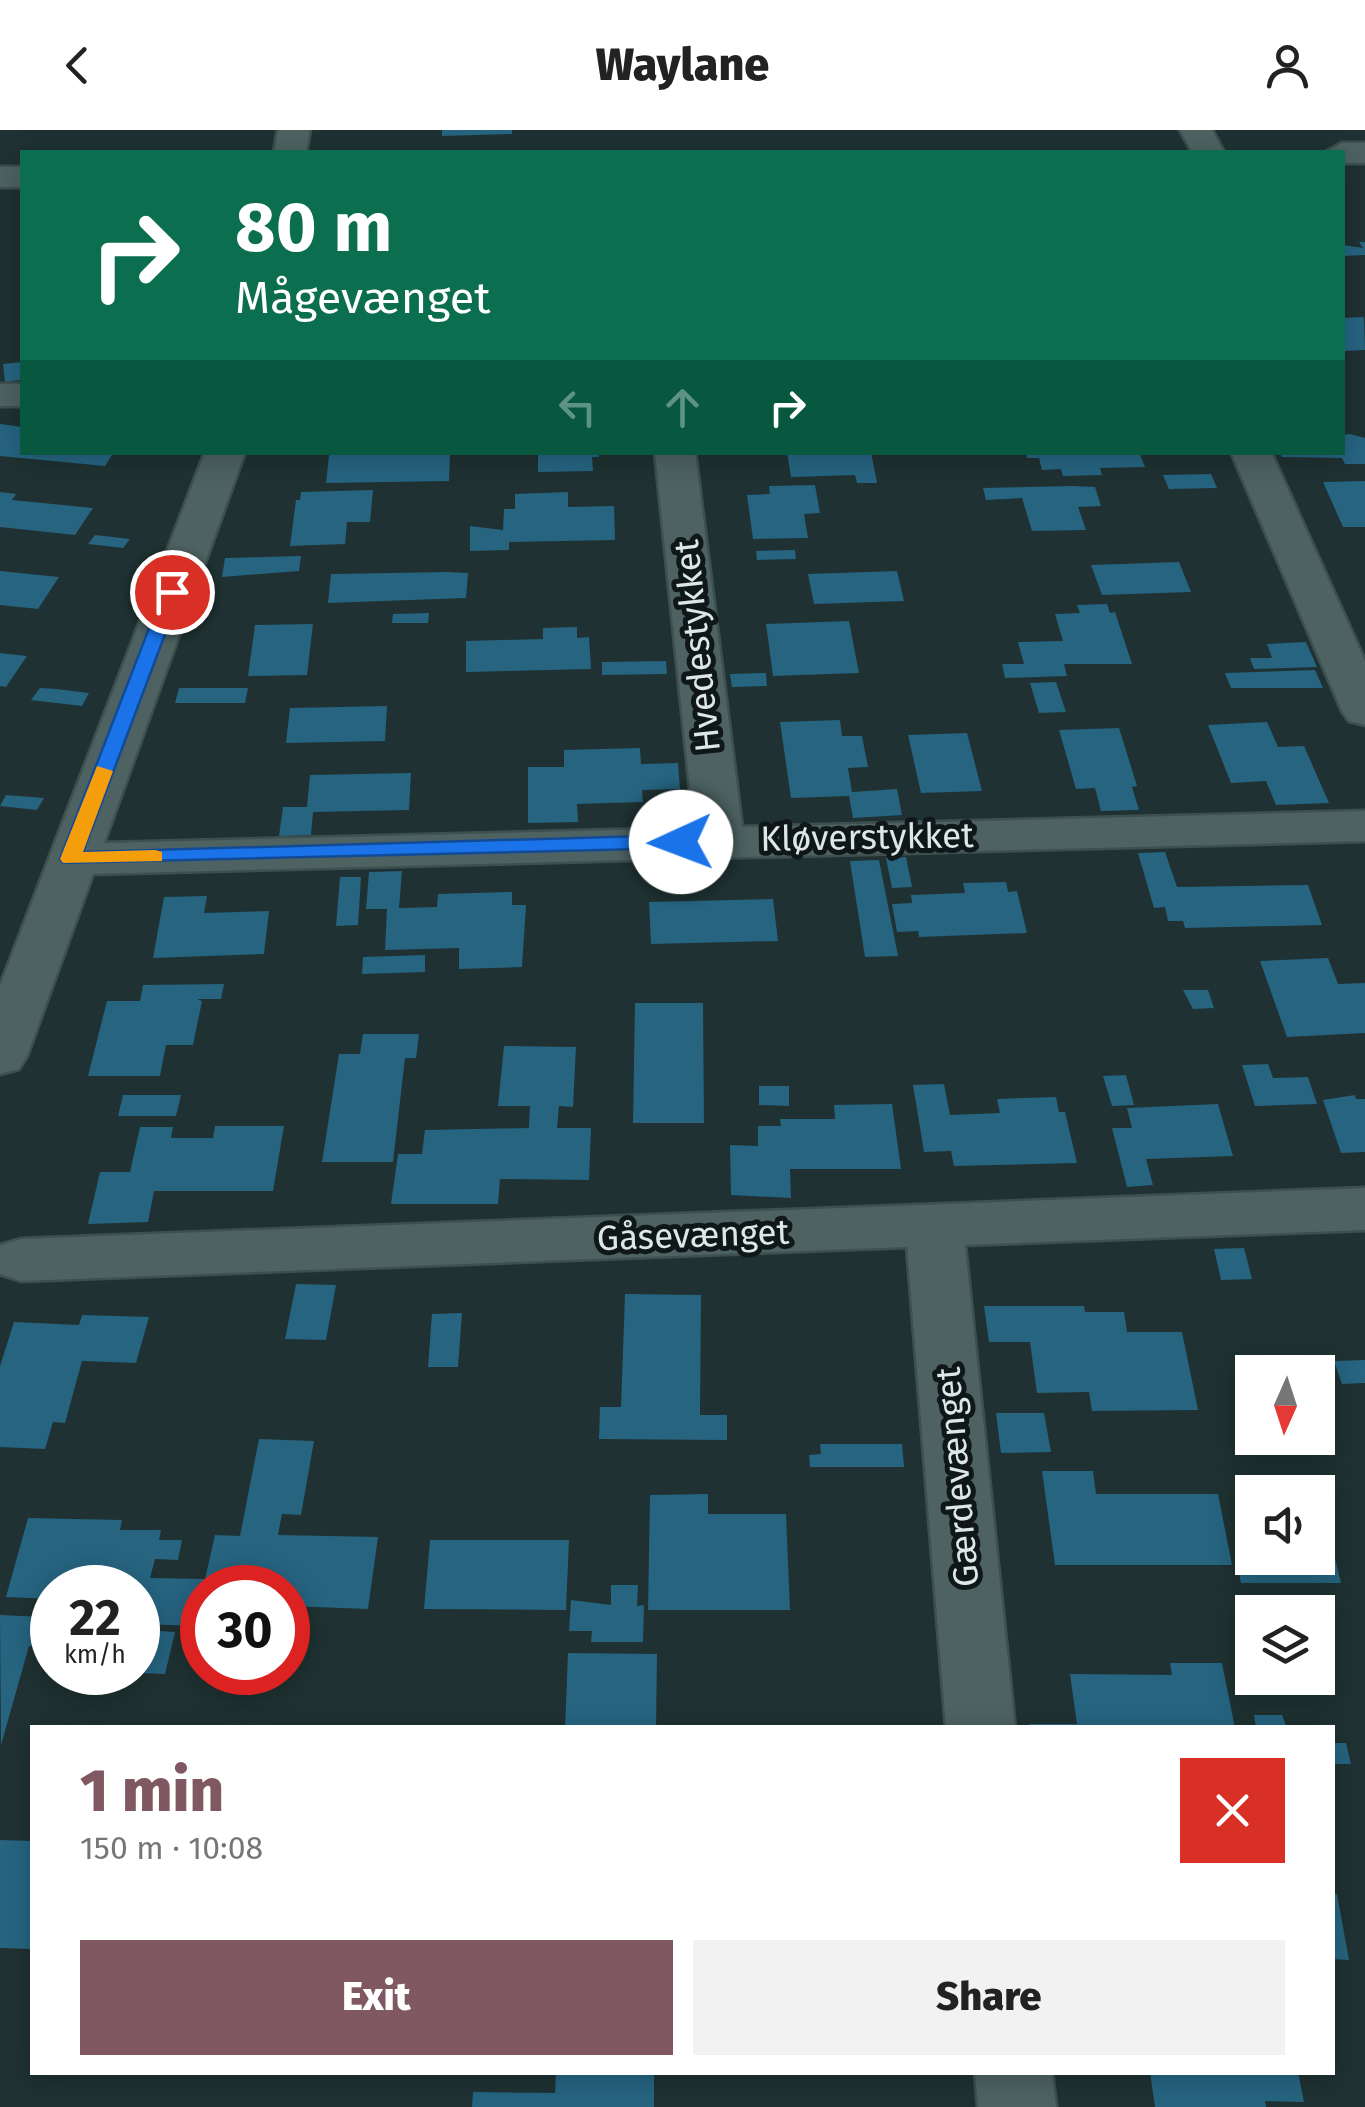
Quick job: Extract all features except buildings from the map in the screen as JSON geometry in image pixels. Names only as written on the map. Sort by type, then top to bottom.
[{"type":"street","points":[[0,1056],[70,859],[224,455]]},
{"type":"street","name":"Hvedestykket","points":[[675,455],[720,840]]},
{"type":"street","points":[[1252,455],[1365,710]]},
{"type":"street","name":"Kløverstykket","points":[[70,859],[1365,826]]},
{"type":"street","name":"Gåsevænget","points":[[21,1260],[1365,1209]]},
{"type":"street","name":"Gærdevænget","points":[[934,1226],[981,1725]]},
{"type":"street","points":[[1014,2075],[1017,2107]]},
{"type":"slow traffic","points":[[104,771],[70,859],[155,856]]},
{"type":"route","points":[[172,592],[70,859],[681,842]]}]
